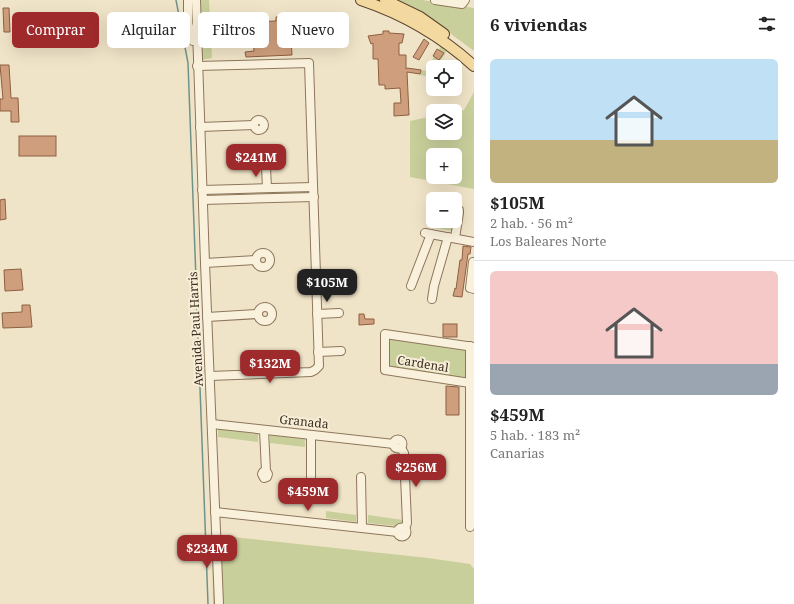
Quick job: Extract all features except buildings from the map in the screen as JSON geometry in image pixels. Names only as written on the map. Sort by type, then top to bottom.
[{"type":"main road","points":[[361,0],[383,8],[412,22],[439,38],[460,53],[474,66]]},
{"type":"main road","points":[[385,0],[408,11],[431,25],[463,48],[474,58]]},
{"type":"street","name":"Avenida Paul Harris","points":[[188,0],[188,23],[197,53]]},
{"type":"street","name":"Avenida Paul Harris","points":[[196,0],[204,263],[208,317],[219,604]]},
{"type":"street","points":[[435,0],[462,4],[465,0]]},
{"type":"street","points":[[197,66],[309,63],[319,366],[316,370],[311,372],[210,376]]},
{"type":"street","points":[[200,127],[254,125]]},
{"type":"street","points":[[266,167],[267,188]]},
{"type":"street","points":[[202,190],[313,186]]},
{"type":"street","points":[[203,200],[314,197]]},
{"type":"street","points":[[432,298],[434,286],[455,228]]},
{"type":"street","points":[[410,286],[428,233],[474,242]]},
{"type":"street","points":[[204,263],[256,260]]},
{"type":"street","points":[[473,262],[470,288],[474,289]]},
{"type":"street","points":[[317,314],[339,313]]},
{"type":"street","points":[[208,317],[258,314]]},
{"type":"street","name":"Cardenal","points":[[470,383],[385,370],[385,334],[472,347]]},
{"type":"street","points":[[470,527],[472,423],[470,383],[472,347]]},
{"type":"street","points":[[318,352],[340,351]]},
{"type":"street","name":"Granada","points":[[212,424],[398,446],[404,453],[407,523],[401,530],[362,528]]},
{"type":"street","points":[[264,430],[266,471]]},
{"type":"street","points":[[311,435],[311,485]]},
{"type":"street","points":[[215,512],[362,528],[361,477]]},
{"type":"green space","points":[[201,0],[209,0],[210,12],[201,12]]},
{"type":"green space","points":[[396,0],[422,0],[474,8],[474,51],[443,28]]},
{"type":"green space","points":[[441,45],[448,49],[441,60],[439,60],[443,53],[439,50]]},
{"type":"green space","points":[[201,48],[211,48],[212,58],[201,60]]},
{"type":"green space","points":[[434,57],[439,60],[432,60]]},
{"type":"green space","points":[[426,69],[426,76],[420,75],[421,70],[425,71]]},
{"type":"green space","points":[[474,92],[474,189],[447,184],[462,184],[462,148],[426,148],[426,180],[410,177],[410,121],[426,118],[426,140],[462,140],[462,110],[464,110]]},
{"type":"green space","points":[[305,190],[306,194],[211,197],[211,193]]},
{"type":"green space","points":[[435,228],[453,228],[452,231]]},
{"type":"green space","points":[[387,337],[466,349],[466,379],[388,368]]},
{"type":"green space","points":[[218,429],[258,434],[258,442],[218,437]]},
{"type":"green space","points":[[270,435],[305,439],[305,447],[270,443]]},
{"type":"green space","points":[[326,511],[356,515],[356,522],[326,518]]},
{"type":"green space","points":[[368,515],[403,520],[403,524],[396,526],[368,523]]},
{"type":"green space","points":[[212,536],[224,536],[428,558],[470,564],[474,569],[474,604],[213,604]]},
{"type":"waterway","points":[[176,0],[188,63],[208,604]]}]
